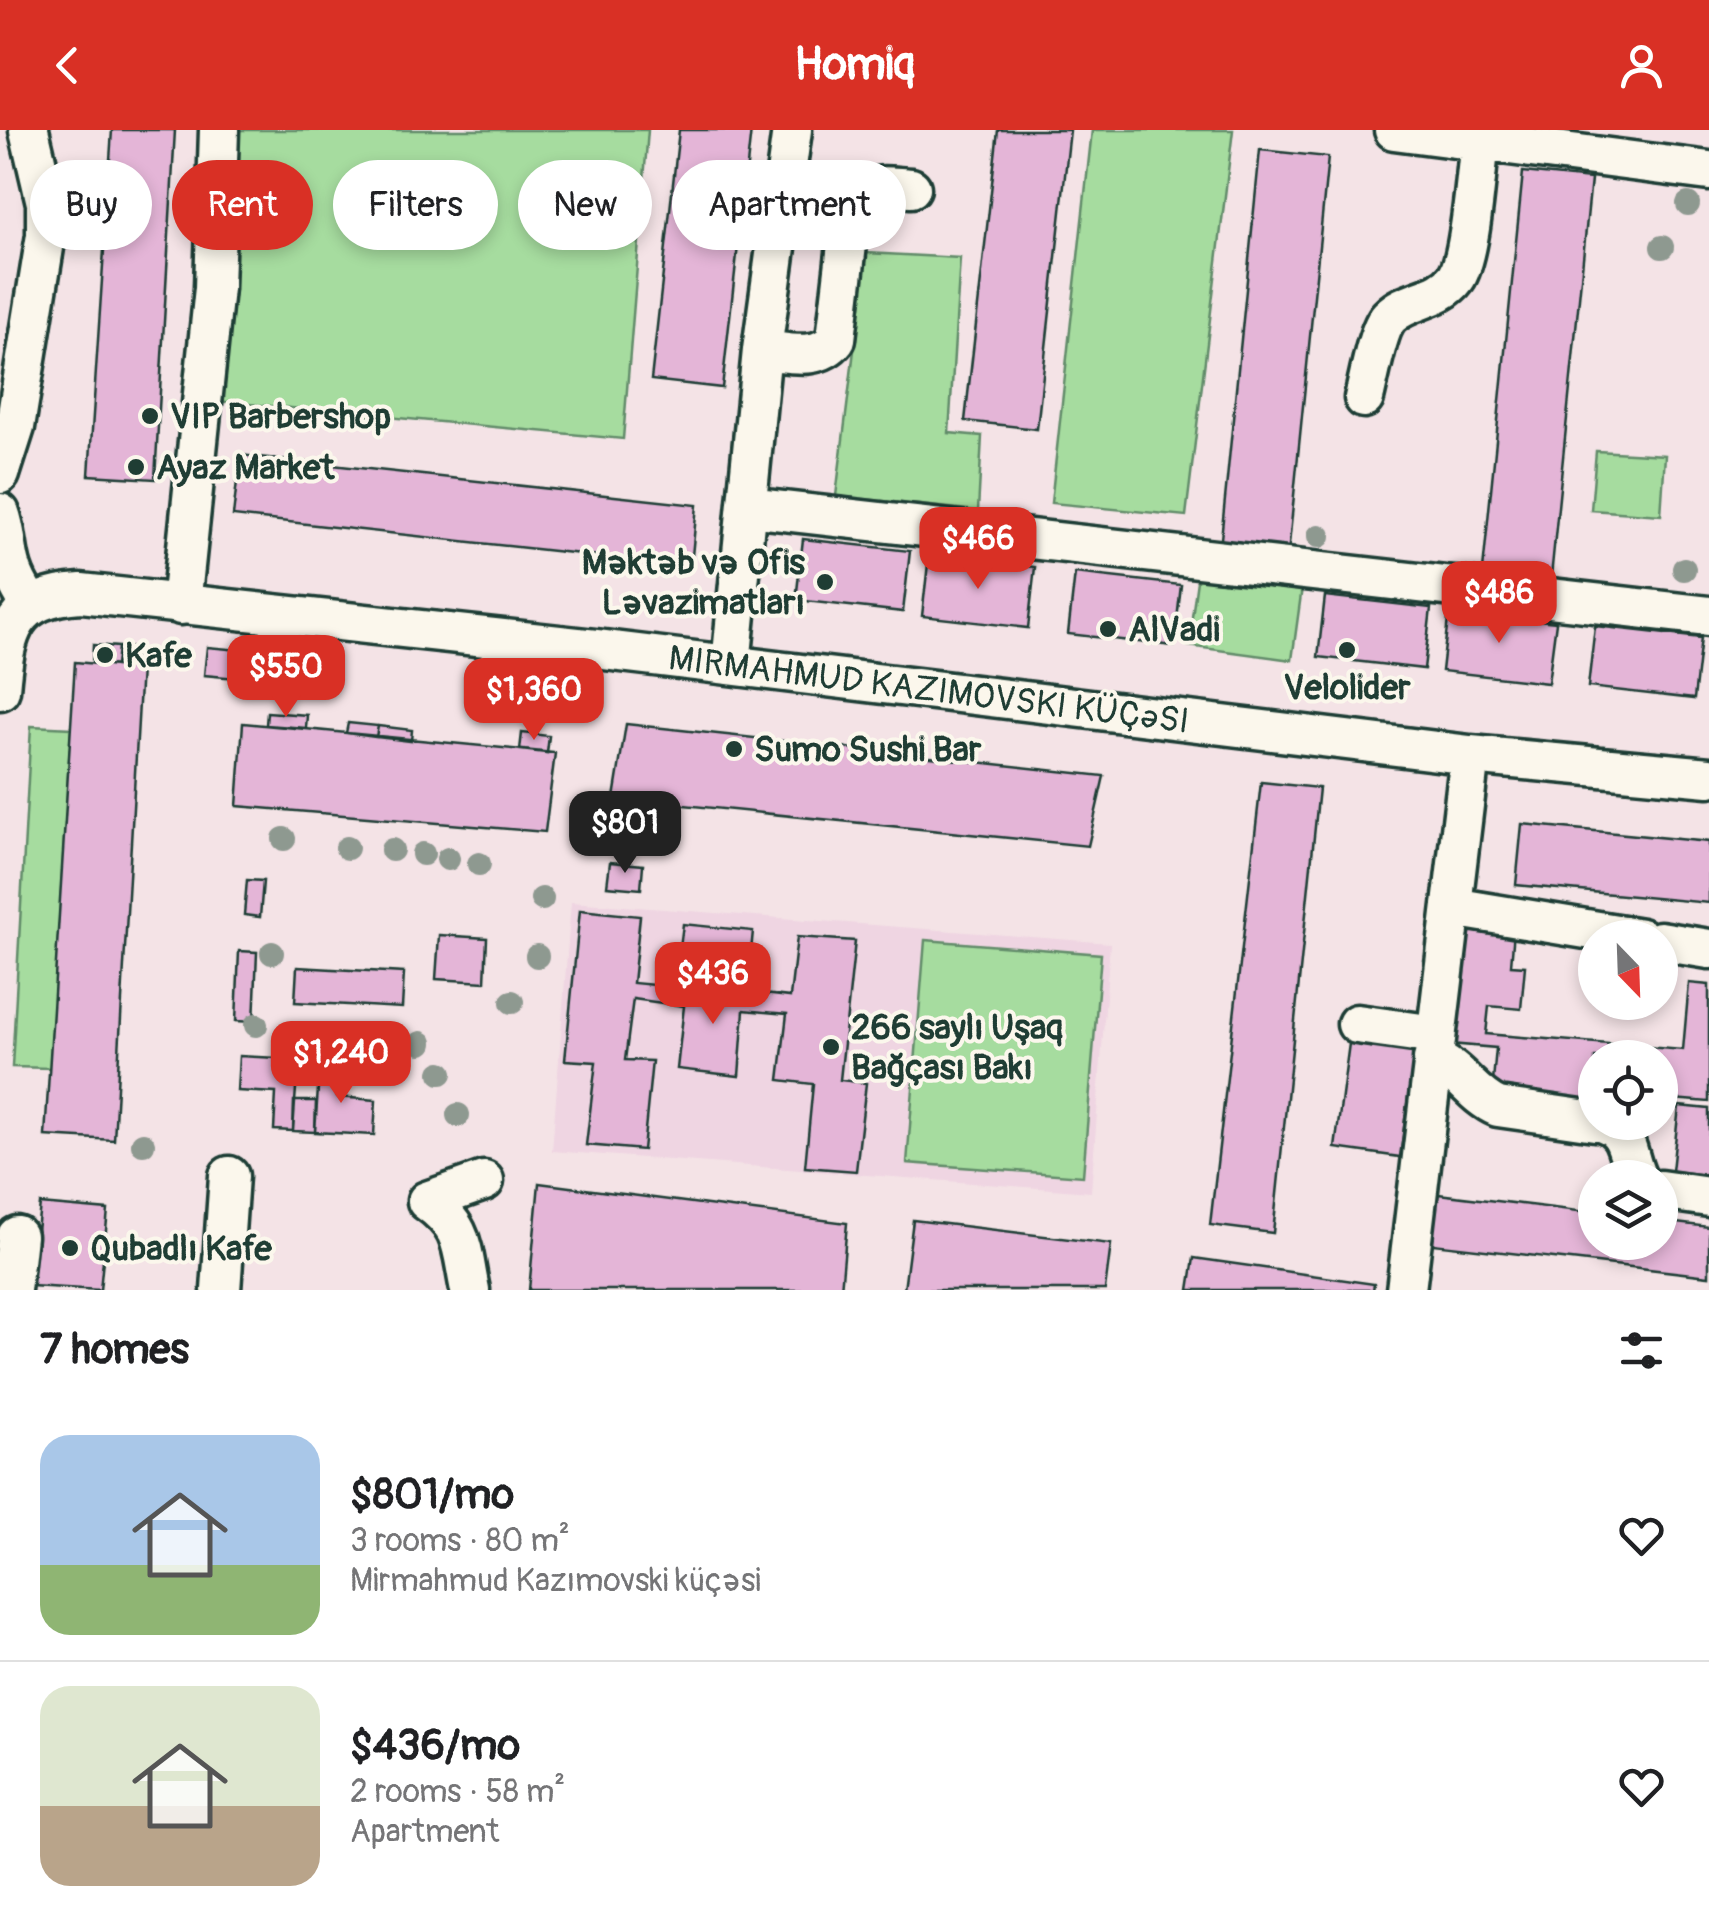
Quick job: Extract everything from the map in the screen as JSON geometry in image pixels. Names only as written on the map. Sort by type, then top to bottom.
[{"type":"street","points":[[0,474],[15,427],[46,235],[46,203],[29,130]]},
{"type":"street","points":[[181,606],[214,288],[220,130]]},
{"type":"street","points":[[732,665],[762,350],[792,130]]},
{"type":"street","points":[[1394,130],[1709,171]]},
{"type":"street","points":[[1364,398],[1387,319],[1401,308],[1438,294],[1456,279],[1464,260],[1480,141]]},
{"type":"street","points":[[762,350],[816,354],[828,350],[836,339],[851,210],[862,191],[876,186],[911,188]]},
{"type":"street","points":[[748,507],[1709,616]]},
{"type":"street","points":[[0,513],[10,565],[31,606]]},
{"type":"street","points":[[0,690],[8,632],[16,618],[58,594],[81,594],[732,665],[1470,755],[1709,777]]},
{"type":"street","points":[[1406,1290],[1470,755]]},
{"type":"street","points":[[1452,907],[1578,928]]},
{"type":"street","points":[[1678,944],[1709,948]]},
{"type":"street","points":[[1357,1024],[1435,1047],[1484,1101],[1498,1107],[1578,1119]]},
{"type":"street","points":[[220,1290],[229,1176]]},
{"type":"street","points":[[470,1290],[457,1230],[447,1216],[427,1201],[484,1181]]},
{"type":"street","points":[[1678,1193],[1709,1197]]},
{"type":"street","points":[[10,1290],[18,1236]]},
{"type":"shaded area","name":"266 saylı Uşaq Bağçası Bakı","points":[[571,902],[1110,943],[1091,1192],[552,1151]]},
{"type":"green space","points":[[240,130],[648,130],[646,160],[518,160],[518,250],[638,250],[623,439],[217,401],[230,250],[313,250],[313,160],[237,160]]},
{"type":"green space","points":[[1092,130],[1233,130],[1186,516],[1051,503]]},
{"type":"green space","points":[[866,253],[960,258],[949,433],[982,436],[978,511],[836,496]]},
{"type":"green space","points":[[1596,451],[1665,455],[1661,515],[1591,510]]},
{"type":"green space","points":[[1199,566],[1303,580],[1292,660],[1188,646]]},
{"type":"green space","points":[[31,726],[71,728],[50,1068],[12,1067]]},
{"type":"green space","points":[[925,940],[1101,954],[1083,1176],[907,1163]]},
{"type":"building","points":[[112,130],[175,130],[155,479],[89,475],[104,250],[152,250],[152,160],[110,160]]},
{"type":"building","points":[[679,130],[751,130],[748,160],[676,160]]},
{"type":"building","points":[[998,130],[1070,130],[1037,429],[965,421]]},
{"type":"building","points":[[1260,150],[1328,157],[1288,555],[1220,549]]},
{"type":"building","points":[[1523,172],[1591,179],[1551,577],[1483,570]]},
{"type":"building","points":[[672,192],[672,250],[738,250],[722,388],[651,380]]},
{"type":"building","points":[[240,455],[697,505],[691,566],[233,516]]},
{"type":"building","points":[[803,539],[910,551],[903,612],[796,600]]},
{"type":"building","points":[[929,555],[1035,567],[1028,628],[922,616]]},
{"type":"building","points":[[1075,573],[1181,585],[1174,646],[1068,634]]},
{"type":"building","points":[[1325,596],[1431,608],[1424,669],[1318,657]]},
{"type":"building","points":[[1449,610],[1556,622],[1548,683],[1442,671]]},
{"type":"building","points":[[1595,626],[1701,638],[1694,699],[1588,687]]},
{"type":"building","name":"Kafe","points":[[93,645],[118,647],[116,666],[92,663]]},
{"type":"building","points":[[118,647],[135,648],[133,667],[116,666]]},
{"type":"building","points":[[207,647],[307,656],[304,684],[204,675]]},
{"type":"building","points":[[75,662],[141,668],[114,1140],[45,1136]]},
{"type":"building","points":[[267,712],[307,715],[306,728],[266,725]]},
{"type":"building","points":[[243,723],[555,753],[545,832],[237,806]]},
{"type":"building","points":[[348,723],[378,726],[376,737],[346,733]]},
{"type":"building","points":[[626,724],[1104,776],[1088,846],[614,798]]},
{"type":"building","points":[[378,726],[412,730],[411,741],[376,737]]},
{"type":"building","points":[[522,733],[549,736],[547,753],[520,750]]},
{"type":"building","points":[[1261,782],[1319,788],[1273,1233],[1210,1225]]},
{"type":"building","points":[[1522,824],[1709,842],[1709,903],[1516,885]]},
{"type":"building","points":[[610,862],[643,865],[641,889],[607,886]]},
{"type":"building","points":[[247,880],[263,881],[260,917],[244,915]]},
{"type":"building","points":[[580,910],[640,916],[633,983],[675,987],[683,924],[753,931],[747,992],[790,997],[797,937],[855,941],[840,1080],[866,1083],[856,1171],[805,1167],[813,1084],[779,1080],[787,1014],[744,1010],[739,1076],[677,1069],[684,1006],[633,999],[625,1060],[652,1061],[643,1150],[586,1145],[596,1062],[565,1060]]},
{"type":"building","points":[[1461,927],[1514,931],[1511,965],[1525,966],[1521,1009],[1489,1006],[1486,1034],[1578,1041],[1578,1099],[1492,1092],[1496,1048],[1450,1044]]},
{"type":"building","points":[[439,935],[487,938],[485,982],[436,979]]},
{"type":"building","points":[[239,951],[257,952],[254,1022],[236,1021]]},
{"type":"building","points":[[297,967],[404,973],[402,1008],[295,1002]]},
{"type":"building","points":[[1689,983],[1709,985],[1709,1102],[1678,1099],[1678,1050],[1683,1050]]},
{"type":"building","points":[[1350,1036],[1415,1045],[1400,1157],[1335,1148]]},
{"type":"building","points":[[239,1056],[298,1059],[293,1131],[274,1130],[276,1093],[237,1091]]},
{"type":"building","points":[[320,1059],[339,1060],[337,1097],[376,1100],[374,1135],[315,1132]]},
{"type":"building","points":[[294,1101],[316,1101],[315,1132],[293,1131]]},
{"type":"building","points":[[1679,1106],[1709,1109],[1709,1175],[1678,1172],[1678,1160],[1673,1160]]},
{"type":"building","points":[[539,1183],[847,1223],[841,1290],[529,1290]]},
{"type":"building","points":[[1430,1193],[1578,1211],[1578,1260],[1678,1260],[1678,1223],[1709,1227],[1709,1276],[1424,1243]]},
{"type":"building","name":"Qubadlı Kafe","points":[[40,1204],[108,1210],[100,1290],[31,1286]]},
{"type":"building","points":[[913,1220],[1111,1244],[1105,1290],[904,1290]]},
{"type":"building","points":[[1194,1258],[1374,1284],[1373,1290],[1189,1290]]},
{"type":"place","name":"VIP Barbershop","points":[[150,416]]},
{"type":"place","name":"Ayaz Market","points":[[136,467]]},
{"type":"place","name":"Məktəb və Ofis Ləvazimatları","points":[[825,582]]},
{"type":"place","name":"AlVadi","points":[[1108,629]]},
{"type":"place","name":"Velolider","points":[[1347,650]]},
{"type":"place","name":"Kafe","points":[[105,655]]},
{"type":"place","name":"Sumo Sushi Bar","points":[[734,749]]},
{"type":"place","name":"266 saylı Uşaq Bağçası Bakı","points":[[831,1047]]},
{"type":"place","name":"Qubadlı Kafe","points":[[70,1248]]}]
